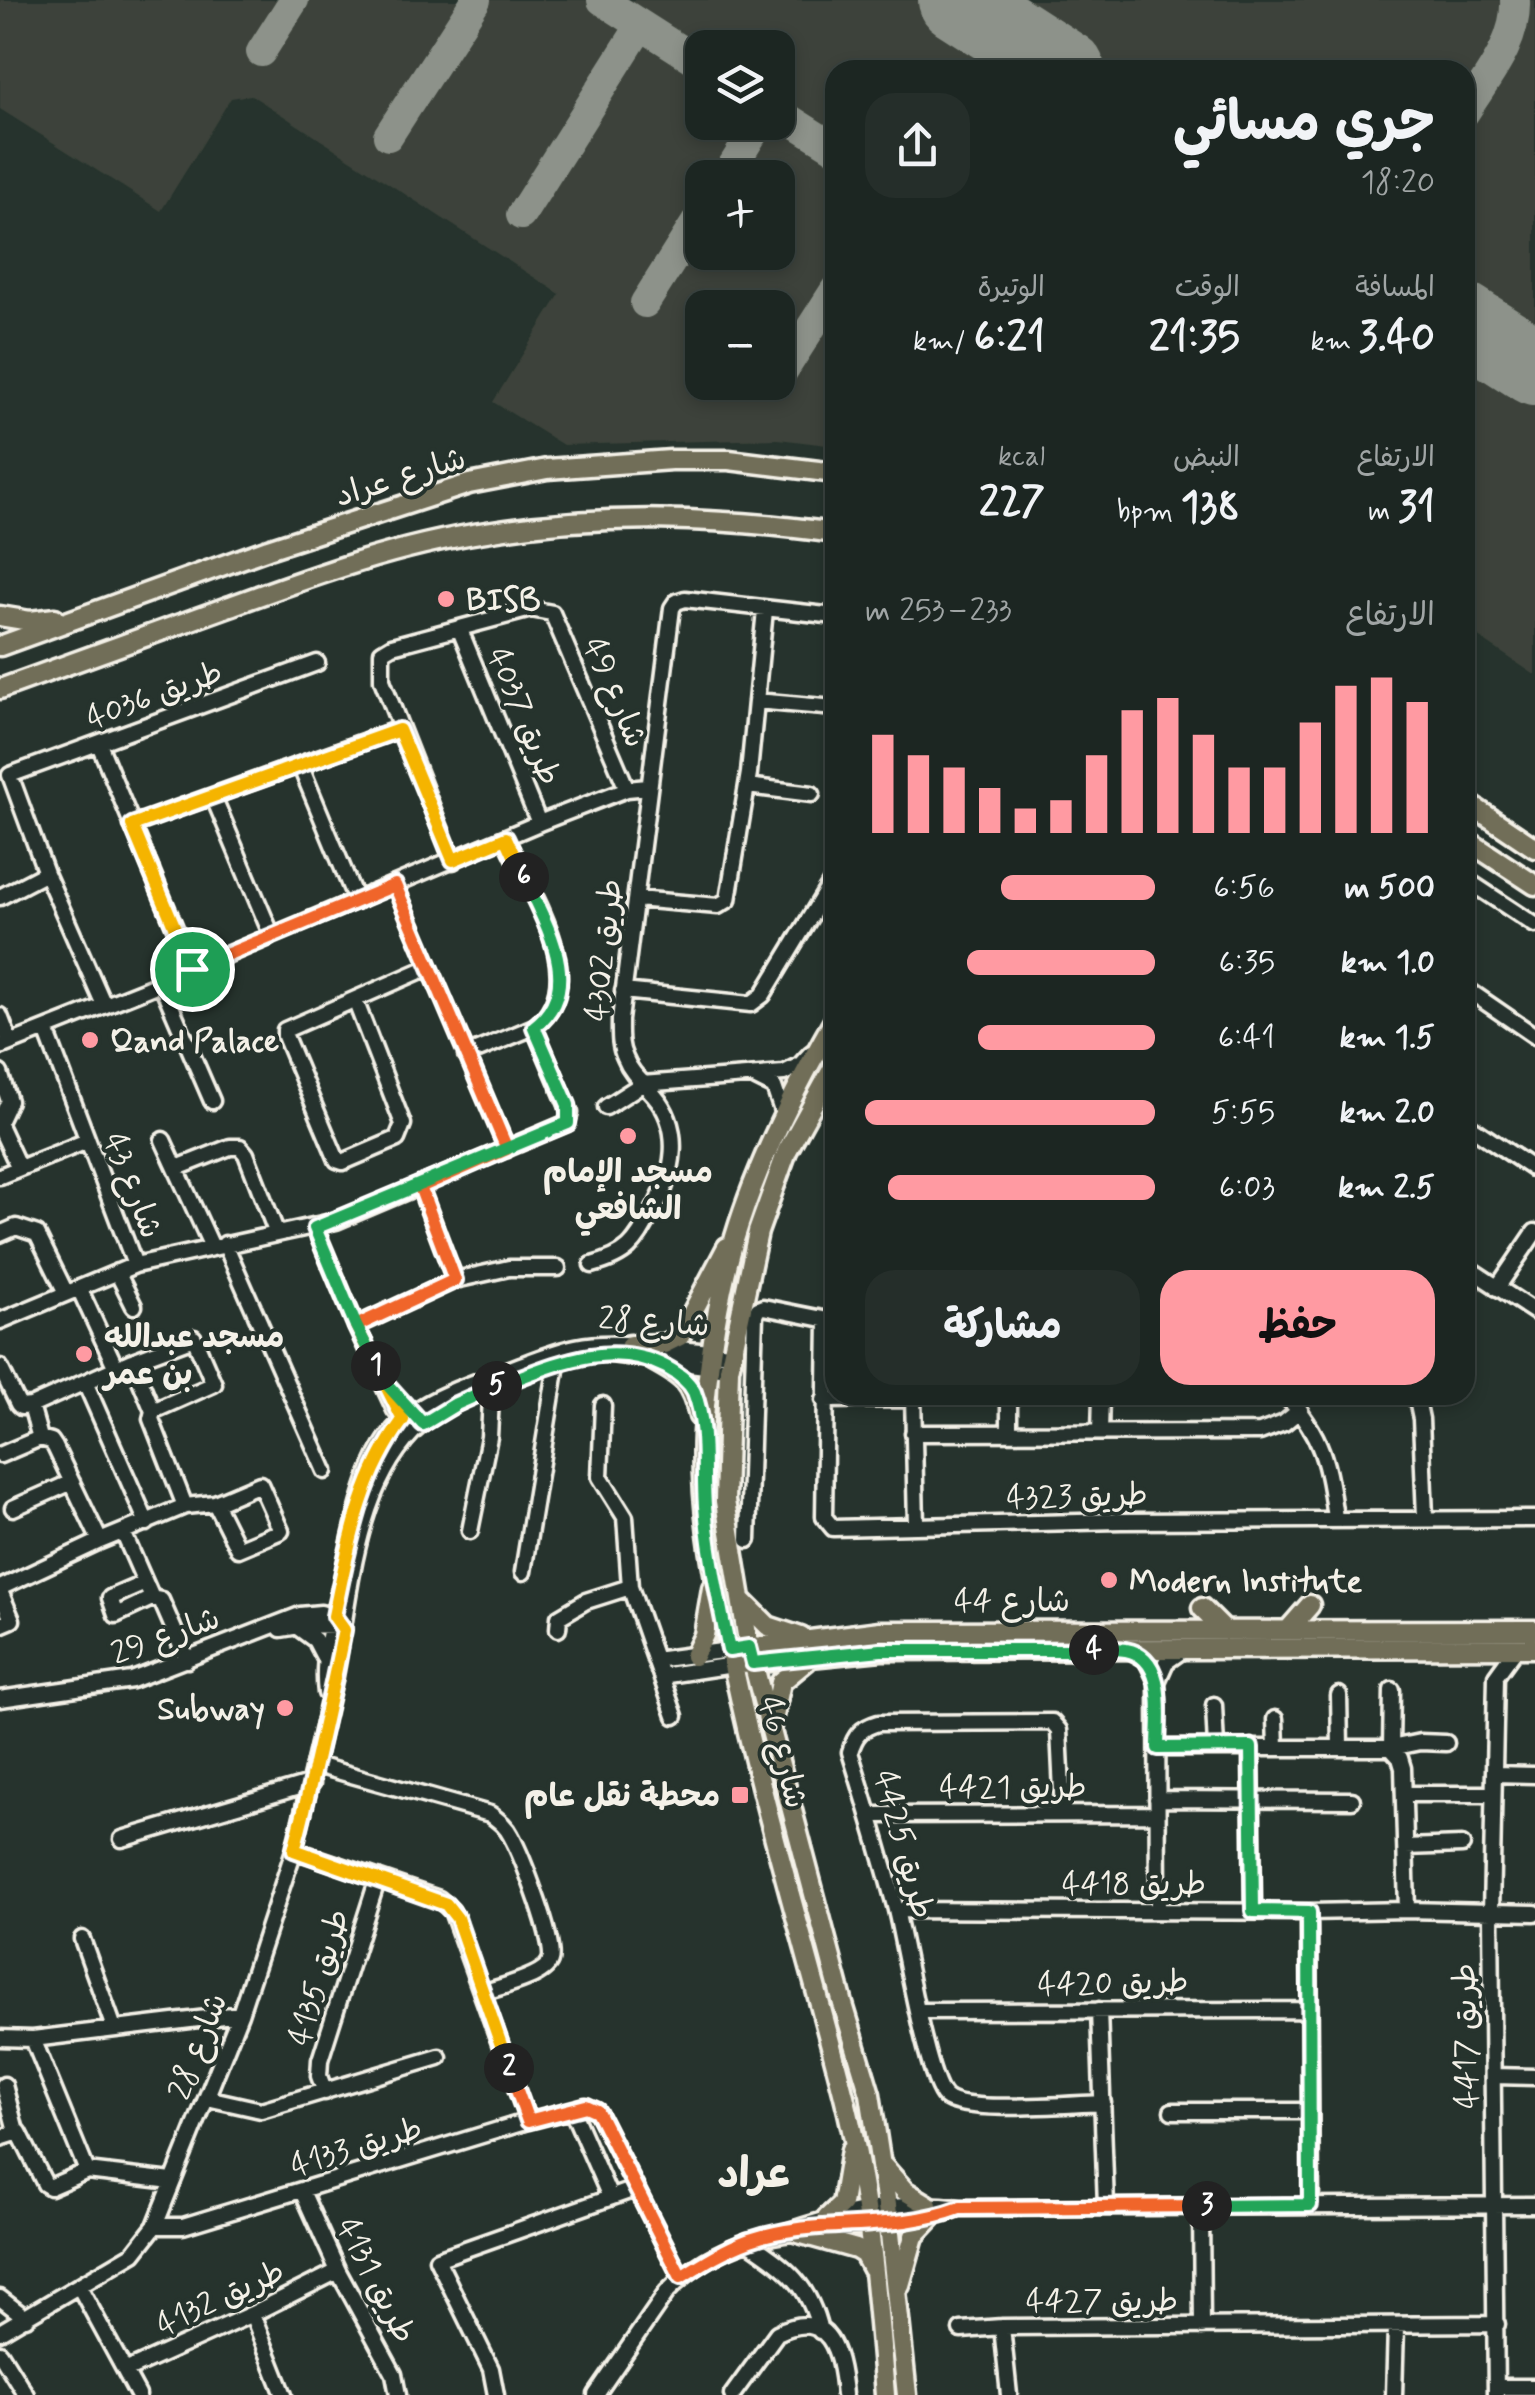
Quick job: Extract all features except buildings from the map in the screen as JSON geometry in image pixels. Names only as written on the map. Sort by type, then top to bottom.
[{"type":"main road","name":"شارع عراد","points":[[0,646],[371,514],[468,484],[547,470],[671,460],[728,460],[825,472]]},
{"type":"main road","points":[[4,685],[362,561],[482,532],[552,522],[625,518],[752,522],[825,532]]},
{"type":"main road","points":[[0,616],[30,621],[95,610]]},
{"type":"main road","points":[[1475,808],[1535,848]]},
{"type":"main road","points":[[1475,846],[1535,885]]},
{"type":"main road","name":"شارع 46","points":[[825,1037],[784,1117],[738,1224],[710,1360],[703,1435],[705,1504],[713,1578],[731,1658],[898,2296],[906,2395]]},
{"type":"main road","name":"شارع 46","points":[[825,1082],[787,1151],[764,1216],[730,1361],[725,1502],[751,1655],[870,2094],[882,2165],[876,2280],[885,2395]]},
{"type":"main road","points":[[630,1345],[664,1344],[680,1336],[738,1224]]},
{"type":"main road","points":[[651,1359],[687,1381],[694,1392],[703,1435]]},
{"type":"main road","points":[[694,1656],[707,1626],[713,1578]]},
{"type":"main road","points":[[739,1596],[768,1626],[812,1648],[778,1688],[771,1736]]},
{"type":"main road","points":[[1288,1630],[1310,1604]]},
{"type":"main road","points":[[1202,1608],[1225,1632]]},
{"type":"main road","name":"شارع 44","points":[[812,1648],[880,1630],[1535,1630]]},
{"type":"main road","name":"شارع 44","points":[[731,1658],[812,1648],[1526,1647]]},
{"type":"main road","points":[[827,2218],[842,2204],[854,2135]]},
{"type":"main road","points":[[882,2165],[929,2211],[914,2236],[898,2296]]},
{"type":"main road","points":[[789,2232],[864,2254],[876,2280]]},
{"type":"street","name":"طريق 4302","points":[[592,1265],[616,1259],[636,1242],[660,1198],[675,1153],[666,1115],[625,1060],[620,1044],[622,991],[672,608],[685,599],[765,610]]},
{"type":"street","name":"طريق 4037","points":[[453,860],[399,730],[380,670],[382,652],[531,609],[546,610],[555,616]]},
{"type":"street","points":[[636,898],[725,905],[747,786],[765,610],[825,615]]},
{"type":"street","name":"شارع 49","points":[[555,616],[627,789]]},
{"type":"street","name":"طريق 4037","points":[[460,630],[539,823]]},
{"type":"street","name":"طريق 4036","points":[[104,1005],[5,777],[316,663]]},
{"type":"street","points":[[756,701],[825,707]]},
{"type":"street","points":[[132,825],[399,730]]},
{"type":"street","points":[[99,744],[192,969]]},
{"type":"street","points":[[300,765],[356,900]]},
{"type":"street","points":[[747,786],[812,794]]},
{"type":"street","name":"شارع 49","points":[[5,1045],[539,823],[627,789],[648,787]]},
{"type":"street","points":[[213,796],[272,936]]},
{"type":"street","name":"طريق 4302","points":[[506,838],[560,961],[556,1002],[546,1018],[534,1027],[568,1105]]},
{"type":"street","points":[[0,897],[46,873]]},
{"type":"street","points":[[395,885],[507,1149]]},
{"type":"street","points":[[1475,886],[1535,925]]},
{"type":"street","points":[[622,991],[752,1004],[772,980],[825,893]]},
{"type":"street","points":[[355,1000],[402,1132],[398,1139],[344,1162],[337,1160],[285,1036],[289,1026],[429,967]]},
{"type":"street","points":[[160,983],[212,1101]]},
{"type":"street","points":[[1475,995],[1535,1036]]},
{"type":"street","points":[[0,1016],[5,1045]]},
{"type":"street","points":[[466,1055],[534,1027]]},
{"type":"street","name":"شارع 43","points":[[46,1030],[135,1264],[315,1228],[562,1127],[570,1118],[568,1105]]},
{"type":"street","points":[[606,1108],[642,1084],[788,1072],[818,1049]]},
{"type":"street","points":[[0,1073],[10,1101],[0,1124],[19,1168]]},
{"type":"street","points":[[751,1076],[774,1087],[784,1117]]},
{"type":"street","points":[[1475,1129],[1535,1170]]},
{"type":"street","points":[[163,1140],[326,1471]]},
{"type":"street","points":[[0,1176],[87,1141]]},
{"type":"street","points":[[177,1168],[230,1147],[240,1147],[277,1234]]},
{"type":"street","points":[[420,1187],[455,1280]]},
{"type":"street","points":[[0,1234],[16,1227],[38,1234],[116,1368]]},
{"type":"street","points":[[315,1228],[385,1384],[413,1422]]},
{"type":"street","points":[[1497,1288],[1535,1232]]},
{"type":"street","points":[[0,1321],[135,1264]]},
{"type":"street","points":[[356,1326],[455,1280],[509,1268],[558,1268]]},
{"type":"street","points":[[117,1272],[134,1306]]},
{"type":"street","points":[[1475,1273],[1535,1312]]},
{"type":"street","name":"طريق 4323","points":[[748,1540],[755,1315],[764,1308],[825,1320]]},
{"type":"street","points":[[0,1367],[18,1404],[31,1406],[194,1338],[214,1384],[154,1411]]},
{"type":"street","name":"شارع 28","points":[[0,2332],[134,2254],[155,2226],[240,2014],[294,1850],[316,1765],[344,1570],[368,1476],[384,1445],[453,1390],[568,1348],[602,1342],[710,1360]]},
{"type":"street","name":"شارع 28","points":[[327,1699],[326,1661],[368,1512],[413,1422],[556,1364],[603,1353],[730,1361]]},
{"type":"street","points":[[132,1361],[154,1411],[151,1419],[185,1506]]},
{"type":"street","points":[[523,1572],[556,1364]]},
{"type":"street","points":[[85,1382],[147,1523]]},
{"type":"street","points":[[470,1531],[495,1388]]},
{"type":"street","name":"طريق 4323","points":[[825,1389],[824,1517],[828,1525],[838,1530],[916,1525],[1335,1518],[1535,1519]]},
{"type":"street","points":[[460,1402],[476,1406],[491,1424]]},
{"type":"street","points":[[913,1405],[916,1525]]},
{"type":"street","points":[[1009,1405],[1009,1430]]},
{"type":"street","points":[[1100,1432],[1101,1405]]},
{"type":"street","points":[[1295,1405],[1314,1430],[1326,1457],[1335,1518]]},
{"type":"street","points":[[1418,1405],[1425,1517]]},
{"type":"street","points":[[31,1406],[40,1438]]},
{"type":"street","points":[[603,1406],[600,1477],[625,1517],[630,1587],[675,1716]]},
{"type":"street","points":[[913,1433],[1260,1432],[1284,1424],[1300,1410]]},
{"type":"street","points":[[0,1455],[40,1438],[52,1442],[100,1541]]},
{"type":"street","points":[[13,1508],[72,1482]]},
{"type":"street","points":[[0,1625],[12,1620],[0,1589],[185,1506],[214,1503],[260,1484],[281,1531],[238,1549],[214,1503]]},
{"type":"street","points":[[124,1532],[152,1598]]},
{"type":"street","points":[[326,1661],[298,1620],[327,1599],[344,1570]]},
{"type":"street","points":[[146,1583],[110,1600],[118,1615],[152,1598],[162,1600],[187,1660]]},
{"type":"street","points":[[558,1630],[560,1617],[572,1606],[630,1587]]},
{"type":"street","name":"شارع 29","points":[[0,1702],[134,1688],[298,1620]]},
{"type":"street","name":"شارع 29","points":[[0,1702],[132,1680],[298,1620],[339,1623]]},
{"type":"street","points":[[1473,1648],[1496,1676],[1526,1647]]},
{"type":"street","points":[[1129,1650],[1146,1659],[1157,1682],[1158,1910]]},
{"type":"street","points":[[1157,1682],[1166,1662],[1183,1650]]},
{"type":"street","points":[[655,1660],[731,1658]]},
{"type":"street","points":[[661,1676],[731,1658]]},
{"type":"street","name":"طريق 4417","points":[[1496,1676],[1491,1914],[1496,2391]]},
{"type":"street","points":[[1392,1690],[1391,1748],[1400,1758],[1405,1794],[1407,1910]]},
{"type":"street","points":[[1339,1694],[1340,1747]]},
{"type":"street","points":[[1214,1705],[1216,1748]]},
{"type":"street","points":[[1274,1719],[1276,1747]]},
{"type":"street","name":"طريق 4425","points":[[1063,1812],[1057,1726],[1052,1722],[878,1723],[864,1728],[854,1738],[850,1752],[896,1910],[938,2086],[957,2104],[984,2107],[1103,2103]]},
{"type":"street","points":[[1158,1748],[1391,1748],[1420,1742],[1446,1743]]},
{"type":"street","points":[[1251,1747],[1253,1911]]},
{"type":"street","points":[[316,1765],[490,1814],[505,1825],[546,1924],[552,1952],[550,1963],[541,1972],[482,1993]]},
{"type":"street","points":[[1494,1774],[1535,1775]]},
{"type":"street","points":[[122,1839],[312,1783]]},
{"type":"street","points":[[1405,1794],[1493,1794]]},
{"type":"street","name":"طريق 4421","points":[[870,1814],[1063,1812],[1252,1799],[1352,1800]]},
{"type":"street","points":[[1406,1846],[1462,1845]]},
{"type":"street","name":"طريق 4135","points":[[294,1850],[446,1904],[457,1918],[528,2121]]},
{"type":"street","name":"طريق 4135","points":[[325,2092],[319,2076],[320,2060],[378,1878]]},
{"type":"street","name":"طريق 4418","points":[[896,1910],[1535,1913]]},
{"type":"street","points":[[1309,1912],[1310,2205]]},
{"type":"street","points":[[82,1939],[114,2028]]},
{"type":"street","points":[[1099,2010],[1106,2206]]},
{"type":"street","name":"طريق 4420","points":[[919,2011],[1309,2010]]},
{"type":"street","points":[[0,2038],[33,2038],[240,2014]]},
{"type":"street","points":[[33,2038],[86,2171]]},
{"type":"street","name":"طريق 4135","points":[[207,2098],[261,2110],[439,2057]]},
{"type":"street","points":[[1494,2076],[1535,2076]]},
{"type":"street","points":[[4,2084],[16,2131],[44,2184],[50,2187],[86,2171],[172,2181]]},
{"type":"street","points":[[610,2197],[572,2110],[586,2106],[597,2111],[681,2277]]},
{"type":"street","name":"طريق 4133","points":[[155,2226],[183,2226],[572,2110]]},
{"type":"street","points":[[1172,2111],[1310,2111]]},
{"type":"street","points":[[0,2138],[16,2131]]},
{"type":"street","points":[[496,2395],[491,2368],[438,2258],[634,2189]]},
{"type":"street","name":"طريق 4131","points":[[302,2191],[338,2270],[394,2374],[398,2395]]},
{"type":"street","points":[[596,2395],[651,2311],[681,2277],[722,2252],[789,2232],[960,2208],[1535,2205]]},
{"type":"street","name":"طريق 4427","points":[[1201,2206],[1202,2327]]},
{"type":"street","points":[[789,2232],[827,2218],[879,2218]]},
{"type":"street","points":[[747,2242],[787,2270],[802,2286],[814,2306],[820,2331]]},
{"type":"street","name":"طريق 4132","points":[[125,2371],[338,2270]]},
{"type":"street","points":[[80,2288],[138,2395]]},
{"type":"street","points":[[0,2298],[26,2318]]},
{"type":"street","points":[[252,2314],[284,2395]]},
{"type":"street","name":"طريق 4427","points":[[962,2330],[1496,2324]]},
{"type":"street","points":[[732,2395],[777,2333],[806,2326],[834,2341],[842,2358],[844,2395]]},
{"type":"street","points":[[1394,2395],[1396,2327]]},
{"type":"street","name":"طريق 4427","points":[[1002,2328],[1009,2395]]},
{"type":"street","points":[[0,2353],[26,2395]]},
{"type":"street","points":[[1496,2391],[1535,2386]]},
{"type":"shaded area","points":[[0,0],[1535,0],[1535,675],[1475,635],[1475,60],[825,60],[825,445],[778,439],[563,445],[493,402],[560,294],[251,95],[231,98],[161,211],[0,109]]},
{"type":"taxiway","points":[[261,52],[294,0]]},
{"type":"taxiway","points":[[388,136],[476,0]]},
{"type":"taxiway","points":[[602,0],[685,53]]},
{"type":"taxiway","points":[[1475,97],[1506,45],[1515,0]]},
{"type":"taxiway","points":[[978,13],[995,45],[996,60]]},
{"type":"taxiway","points":[[521,215],[641,25]]},
{"type":"taxiway","points":[[795,123],[825,142]]},
{"type":"taxiway","points":[[736,160],[749,140]]},
{"type":"taxiway","points":[[645,303],[685,240]]},
{"type":"taxiway","points":[[795,352],[825,306]]},
{"type":"runway","points":[[957,0],[1050,60]]},
{"type":"runway","points":[[1475,328],[1535,367]]},
{"type":"place","name":"BISB","points":[[446,599]]},
{"type":"place","name":"Qand Palace","points":[[90,1040]]},
{"type":"place","name":"مسجد الإمام الشافعي","points":[[628,1136]]},
{"type":"place","name":"مسجد عبدالله بن عمر","points":[[84,1354]]},
{"type":"place","name":"Modern Institute","points":[[1109,1580]]},
{"type":"place","name":"Subway","points":[[285,1708]]},
{"type":"place","name":"محطة نقل عام","points":[[740,1795]]},
{"type":"district","name":"عراد","points":[[755,2172]]},
{"type":"route","points":[[192,969],[132,825],[399,730],[453,860],[506,838],[560,961],[556,1002],[546,1018],[534,1027],[570,1118],[562,1127],[420,1187],[315,1228],[356,1326],[385,1384],[423,1424],[456,1404],[586,1354],[651,1359],[678,1373],[694,1392],[703,1435],[713,1578],[729,1650],[749,1647],[753,1663],[881,1650],[1129,1650],[1146,1659],[1157,1682],[1158,1748],[1251,1747],[1253,1911],[1309,1912],[1310,2205],[960,2208],[931,2218],[752,2239],[681,2277],[597,2111],[586,2106],[528,2121],[457,1918],[446,1904],[439,1898],[294,1850],[344,1630],[334,1616],[350,1541],[368,1476],[403,1420],[395,1410],[356,1326],[455,1280],[420,1187],[507,1149],[395,885],[192,969]]}]
